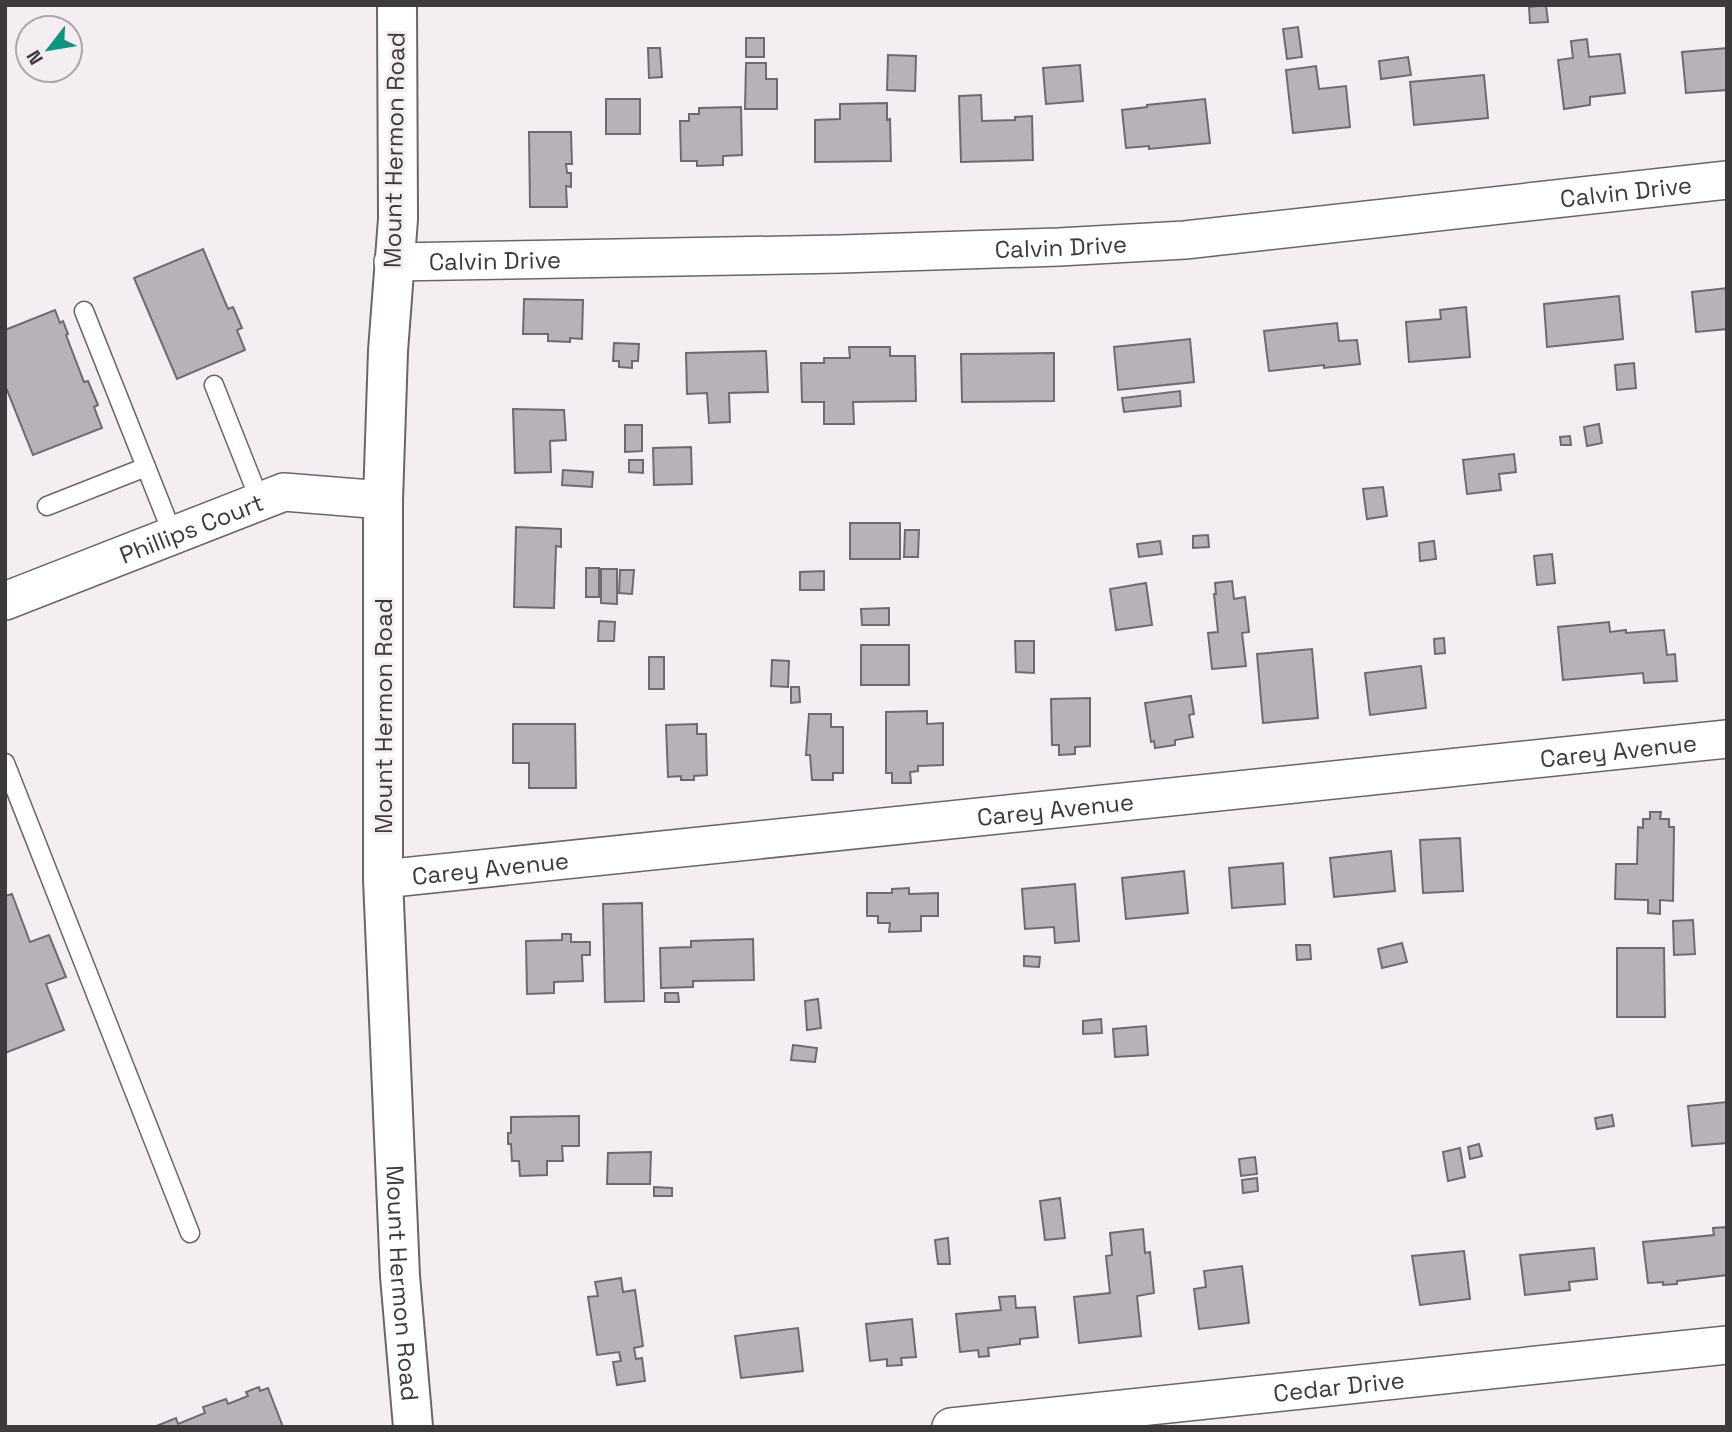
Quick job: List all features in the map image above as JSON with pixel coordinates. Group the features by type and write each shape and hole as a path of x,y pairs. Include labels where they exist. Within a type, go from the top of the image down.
{"main road":[{"name":"Mount Hermon Road","path":"397,5 398,219 393,262 383,500 383,879 400,1276 414,1427"}],"street":[{"name":"Calvin Drive","path":"393,262 786,256 1185,240 1727,180"},
{"name":"Phillips Court","path":"5,601 284,492 383,500"},
{"name":"Carey Avenue","path":"383,879 1727,739"},
{"name":"Cedar Drive","path":"951,1427 1727,1345"}],"lane":[{"path":"84,311 173,535"},
{"path":"214,385 260,501"},
{"path":"47,506 146,467"},
{"path":"5,763 190,1233"}],"building":[{"path":"1546,5 1548,22 1530,23 1529,7"},
{"path":"1298,27 1302,57 1287,59 1283,29"},
{"path":"746,38 764,38 764,57 746,57"},
{"path":"1587,39 1589,57 1620,54 1625,93 1590,97 1590,105 1564,109 1558,60 1573,58 1571,41"},
{"path":"648,48 660,48 662,77 649,78"},
{"path":"1727,48 1727,90 1686,93 1682,52"},
{"path":"888,55 916,56 915,91 887,90"},
{"path":"1408,57 1411,75 1381,79 1379,61"},
{"path":"746,63 766,63 766,79 777,79 777,109 745,109"},
{"path":"1080,65 1083,101 1046,104 1043,68"},
{"path":"1316,66 1319,89 1346,86 1350,127 1293,133 1286,70"},
{"path":"1484,75 1488,118 1414,125 1410,82"},
{"path":"981,95 982,121 1015,120 1015,117 1032,116 1033,160 961,162 959,96"},
{"path":"606,99 640,99 640,134 606,134"},
{"path":"1205,99 1210,143 1149,149 1149,146 1126,148 1122,110"},
{"path":"887,103 891,161 815,162 815,120 840,119 840,104"},
{"path":"741,107 742,155 723,156 723,165 697,166 697,161 681,161 680,121 689,121 689,114 699,114 699,108"},
{"path":"529,132 571,132 572,164 566,164 567,173 571,173 571,187 566,186 567,207 530,207"},
{"path":"203,249 228,309 233,307 242,328 237,330 245,350 177,379 134,278"},
{"path":"1727,288 1727,329 1696,332 1692,292"},
{"path":"1619,296 1623,339 1547,347 1544,304"},
{"path":"524,299 583,300 582,339 570,338 570,342 548,341 548,334 523,334"},
{"path":"1466,307 1470,357 1409,362 1406,322 1441,319 1440,310"},
{"path":"55,310 60,323 63,321 84,382 88,381 98,405 94,407 102,428 33,455 5,385 5,330"},
{"path":"1337,323 1339,341 1357,340 1360,364 1269,371 1264,331"},
{"path":"1190,339 1194,382 1118,390 1114,347"},
{"path":"614,343 639,344 638,361 632,361 632,368 619,367 619,361 613,361"},
{"path":"849,347 890,347 890,356 915,356 916,401 853,402 854,424 824,424 824,402 802,402 801,363 824,363 824,358 850,358"},
{"path":"766,351 768,392 729,393 730,422 709,423 707,393 687,394 686,353"},
{"path":"1054,353 1054,401 962,402 961,354"},
{"path":"1634,363 1636,388 1617,390 1615,365"},
{"path":"1180,391 1181,406 1124,412 1122,398"},
{"path":"513,409 564,410 566,440 550,441 551,472 515,473"},
{"path":"1599,424 1602,443 1587,446 1584,427"},
{"path":"625,425 642,425 642,451 625,452"},
{"path":"1570,436 1571,445 1561,445 1560,437"},
{"path":"691,447 692,484 654,485 653,448"},
{"path":"1514,454 1516,472 1499,474 1501,490 1467,494 1463,460"},
{"path":"629,460 643,460 643,473 629,472"},
{"path":"563,470 593,472 592,487 562,485"},
{"path":"1383,487 1387,516 1367,519 1363,489"},
{"path":"850,523 900,523 900,559 850,559"},
{"path":"516,527 561,529 561,547 556,546 554,608 514,607"},
{"path":"905,530 919,530 918,557 904,557"},
{"path":"1208,535 1209,547 1193,548 1193,536"},
{"path":"1160,541 1162,554 1139,557 1137,544"},
{"path":"1434,541 1436,559 1420,561 1419,543"},
{"path":"1552,554 1555,583 1537,585 1534,556"},
{"path":"586,568 599,568 599,597 586,597"},
{"path":"601,569 617,569 617,604 601,603"},
{"path":"620,570 634,570 632,594 619,593"},
{"path":"824,571 824,590 800,590 800,572"},
{"path":"1232,581 1234,599 1245,597 1249,632 1242,633 1246,666 1212,669 1208,633 1218,632 1215,583"},
{"path":"1146,583 1152,625 1116,630 1110,589"},
{"path":"889,608 889,625 862,625 861,609"},
{"path":"599,621 615,622 614,641 598,641"},
{"path":"1609,622 1610,632 1664,630 1667,655 1675,654 1677,681 1644,683 1643,673 1563,680 1558,627"},
{"path":"1444,638 1445,653 1435,654 1434,639"},
{"path":"1015,641 1034,641 1034,673 1016,672"},
{"path":"861,645 909,645 909,685 861,685"},
{"path":"1312,649 1318,718 1263,723 1257,654"},
{"path":"649,657 664,657 664,689 649,689"},
{"path":"772,660 789,661 788,687 771,686"},
{"path":"1421,666 1426,708 1370,715 1365,673"},
{"path":"791,687 799,687 800,702 791,703"},
{"path":"1191,696 1194,714 1189,715 1193,737 1175,740 1175,745 1155,748 1154,741 1151,742 1145,703"},
{"path":"1090,698 1090,746 1075,747 1075,754 1059,755 1059,745 1052,745 1051,699"},
{"path":"927,711 927,724 943,723 943,765 918,766 918,771 910,772 911,783 892,783 892,773 886,773 886,712"},
{"path":"809,714 831,714 831,727 843,727 843,773 833,773 833,780 812,780 810,755 806,755"},
{"path":"513,724 575,724 576,788 529,788 529,763 513,763"},
{"path":"697,724 697,734 706,734 707,775 694,776 694,780 681,780 681,776 668,777 666,725"},
{"path":"1650,812 1661,812 1660,819 1669,819 1669,827 1674,827 1673,901 1660,900 1660,914 1648,913 1648,900 1615,899 1616,864 1637,864 1638,827 1643,828 1643,819 1650,819"},
{"path":"1460,838 1463,891 1423,893 1420,840"},
{"path":"1391,851 1395,891 1334,897 1330,858"},
{"path":"1283,863 1285,904 1232,908 1229,868"},
{"path":"1184,871 1188,913 1126,919 1122,878"},
{"path":"1075,884 1079,941 1055,943 1054,927 1025,929 1022,889"},
{"path":"909,888 909,894 938,893 938,916 921,916 921,931 889,932 890,923 878,923 878,916 867,916 867,893 892,893 892,889"},
{"path":"12,894 30,942 49,935 66,977 46,984 64,1030 5,1053 5,896"},
{"path":"642,903 644,1001 605,1002 603,904"},
{"path":"1693,920 1695,954 1674,955 1673,921"},
{"path":"562,934 571,934 571,942 590,942 590,955 582,955 583,981 554,982 554,993 527,994 526,941 562,940"},
{"path":"753,939 754,980 693,981 693,987 661,988 660,948 691,947 691,941"},
{"path":"1402,943 1407,962 1382,968 1378,949"},
{"path":"1296,945 1310,945 1311,959 1297,960"},
{"path":"1617,948 1664,948 1665,1017 1617,1017"},
{"path":"1024,956 1040,957 1039,967 1024,966"},
{"path":"665,993 678,993 679,1002 665,1002"},
{"path":"818,999 821,1028 807,1030 805,1001"},
{"path":"1101,1019 1102,1033 1083,1034 1083,1021"},
{"path":"1146,1026 1148,1055 1115,1057 1113,1029"},
{"path":"793,1045 817,1048 815,1062 791,1060"},
{"path":"1727,1102 1727,1143 1692,1146 1688,1106"},
{"path":"1612,1115 1614,1126 1597,1129 1595,1118"},
{"path":"579,1116 579,1146 562,1146 563,1161 547,1161 547,1175 520,1176 519,1161 512,1161 511,1144 508,1144 511,1117"},
{"path":"1479,1144 1482,1156 1470,1159 1468,1147"},
{"path":"1460,1148 1465,1177 1448,1181 1443,1152"},
{"path":"651,1152 650,1184 607,1184 608,1153"},
{"path":"1255,1157 1257,1174 1241,1176 1239,1159"},
{"path":"1257,1178 1258,1191 1243,1193 1242,1180"},
{"path":"654,1187 672,1188 672,1196 654,1196"},
{"path":"1060,1198 1065,1238 1045,1240 1040,1201"},
{"path":"1727,1227 1727,1275 1677,1281 1677,1284 1648,1283 1643,1242 1714,1235 1713,1228"},
{"path":"1143,1229 1145,1253 1150,1252 1154,1293 1137,1296 1141,1336 1079,1343 1074,1297 1110,1293 1106,1256 1112,1255 1110,1233"},
{"path":"948,1238 950,1264 938,1264 935,1240"},
{"path":"1594,1248 1597,1279 1569,1282 1570,1290 1525,1295 1520,1255"},
{"path":"1464,1251 1470,1299 1420,1305 1412,1256"},
{"path":"1242,1266 1249,1323 1199,1329 1194,1289 1206,1287 1204,1271"},
{"path":"621,1278 623,1292 635,1290 643,1346 634,1348 636,1359 642,1358 645,1381 617,1385 613,1362 621,1361 619,1352 597,1355 588,1297 598,1296 595,1282"},
{"path":"1015,1296 1016,1308 1035,1307 1038,1337 1020,1339 1020,1344 988,1348 989,1356 979,1357 978,1350 960,1352 956,1314 1001,1310 999,1297"},
{"path":"912,1319 916,1357 901,1358 902,1365 887,1366 887,1359 870,1361 866,1324"},
{"path":"798,1328 803,1371 741,1378 735,1336"},
{"path":"259,1387 260,1391 268,1388 283,1427 154,1427 176,1418 178,1424 205,1413 203,1407 226,1399 228,1404 248,1396 246,1392"}]}
